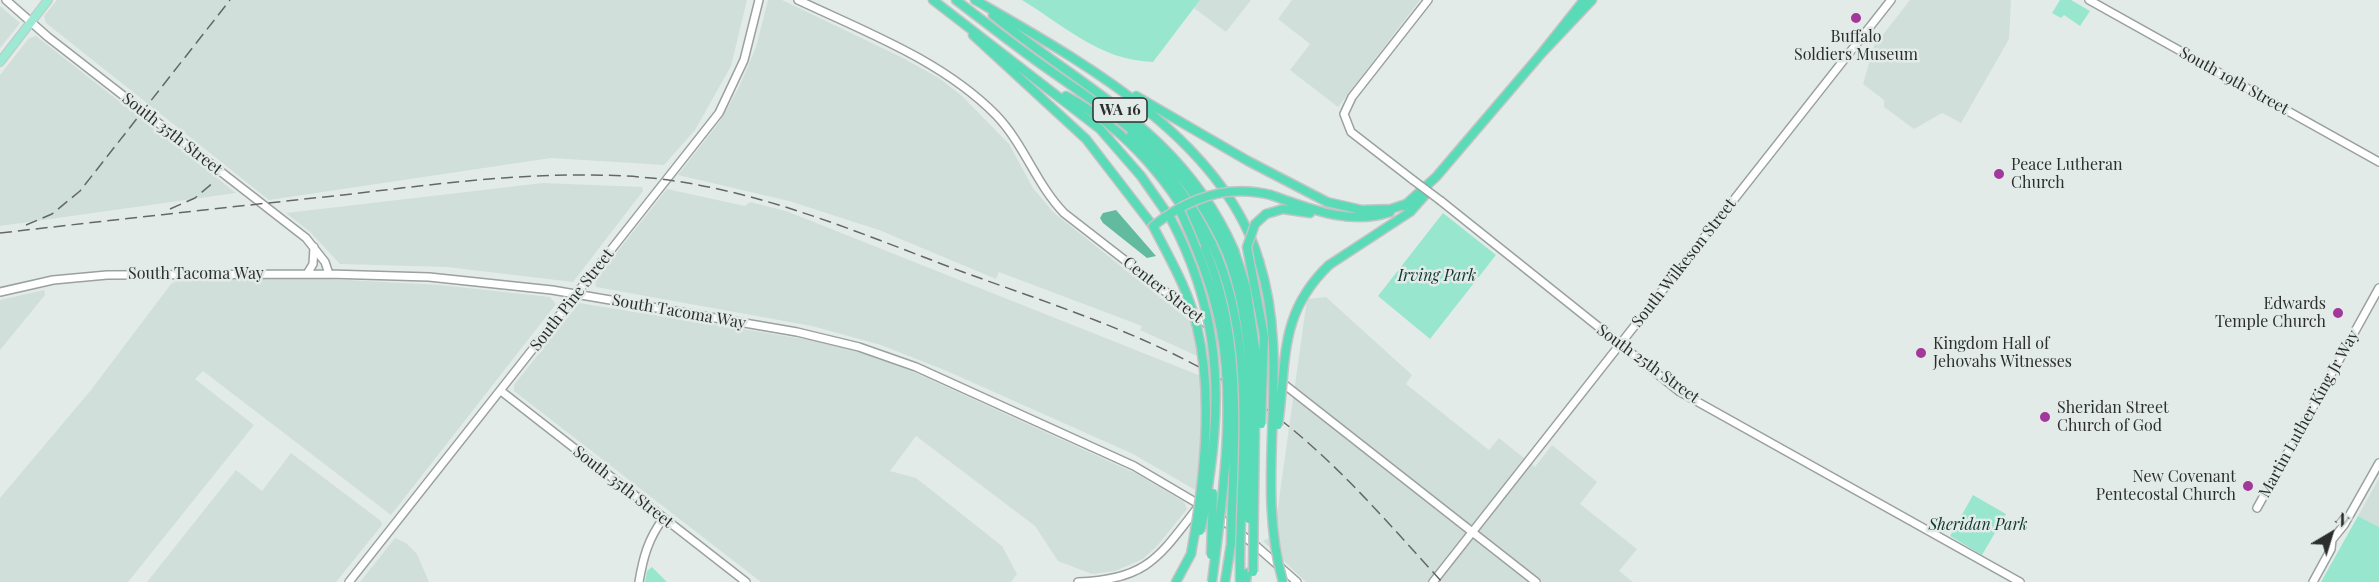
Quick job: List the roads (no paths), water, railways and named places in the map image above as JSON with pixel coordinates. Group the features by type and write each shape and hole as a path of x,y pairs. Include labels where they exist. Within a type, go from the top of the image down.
{"highway":[{"name":"WA 16","path":"933,0 1044,84 1114,144 1141,176 1171,219 1193,266 1210,321 1216,385 1214,443 1205,512 1191,554 1176,582"},
{"path":"956,0 1121,126 1160,164 1184,194 1231,297 1240,344 1242,382 1240,582"},
{"name":"WA 16","path":"974,0 1143,127 1171,152 1215,211 1246,287 1254,334 1256,463 1253,582"},
{"path":"974,0 1248,161 1327,202 1362,210 1391,209 1409,203"},
{"path":"1153,226 1179,208 1212,193 1227,190 1271,195 1343,217 1387,214 1409,203 1436,177 1584,0"},
{"path":"1541,54 1592,0"},
{"path":"964,24 981,45 1055,108 1099,154 1153,226 1188,296 1197,326 1204,371 1202,482 1191,554"},
{"path":"1057,50 1148,110 1189,147 1211,173 1239,214 1259,261 1275,340 1273,527 1283,582"},
{"path":"1056,75 1131,128 1167,159 1200,201 1231,252 1242,297 1250,355 1249,555 1246,582"},
{"path":"1044,84 1079,103 1142,155 1175,196 1208,246 1226,309 1234,366 1231,582"},
{"path":"1273,461 1287,332 1301,298 1329,265 1410,212 1424,197 1436,177"},
{"path":"1179,208 1201,258 1215,300 1225,361 1225,452 1211,582"},
{"path":"1256,463 1259,450 1265,352 1260,311 1247,247 1255,224 1266,214 1288,209 1342,221 1357,222 1368,217"},
{"path":"1211,582 1214,443"},
{"path":"1225,582 1230,544"}],"main road":[{"name":"South 35th Street","path":"6,0 306,237 325,262 329,274"},
{"path":"0,62 48,0"},
{"name":"South Pine Street","path":"349,582 719,113 744,60 759,0"},
{"name":"Center Street","path":"798,0 911,54 974,96 1010,132 1044,188 1065,213 1536,582"},
{"name":"South 25th Street","path":"1428,0 1352,97 1344,114 1351,132 1680,392 2020,582"},
{"name":"South Wilkeson Street","path":"1433,582 1891,0"},
{"name":"South 19th Street","path":"2089,0 2379,162"},
{"path":"307,274 313,264 314,247"},
{"name":"South Tacoma Way","path":"0,292 53,280 107,275 329,274 462,279 576,294 797,332 887,356 1134,466 1200,505 1238,531 1297,582"},
{"name":"Martin Luther King Jr Way","path":"2257,508 2379,288"},
{"name":"South 35th Street","path":"501,391 746,582"},
{"path":"2313,582 2331,549 2332,540 2344,525 2379,463"},
{"path":"1078,582 1116,579 1144,567 1162,553 1200,505"},
{"path":"639,582 642,559 650,538 663,519"}],"railway":[{"path":"26,225 52,214 80,191 230,0"},
{"path":"0,233 448,183 554,175 625,176 669,180 755,198 839,225 1082,315 1198,366 1269,411 1316,450 1360,492 1442,582"},
{"path":"170,209 195,198 215,181"}],"place":[{"name":"Buffalo Soldiers Museum","path":"1856,18"},
{"name":"Peace Lutheran Church","path":"1999,174"},
{"name":"Edwards Temple Church","path":"2338,313"},
{"name":"Kingdom Hall of Jehovahs Witnesses","path":"1921,353"},
{"name":"Sheridan Street Church of God","path":"2045,417"},
{"name":"New Covenant Pentecostal Church","path":"2248,486"}],"park label":[{"name":"Irving Park","path":"1437,276"},
{"name":"Sheridan Park","path":"1978,525"}]}
